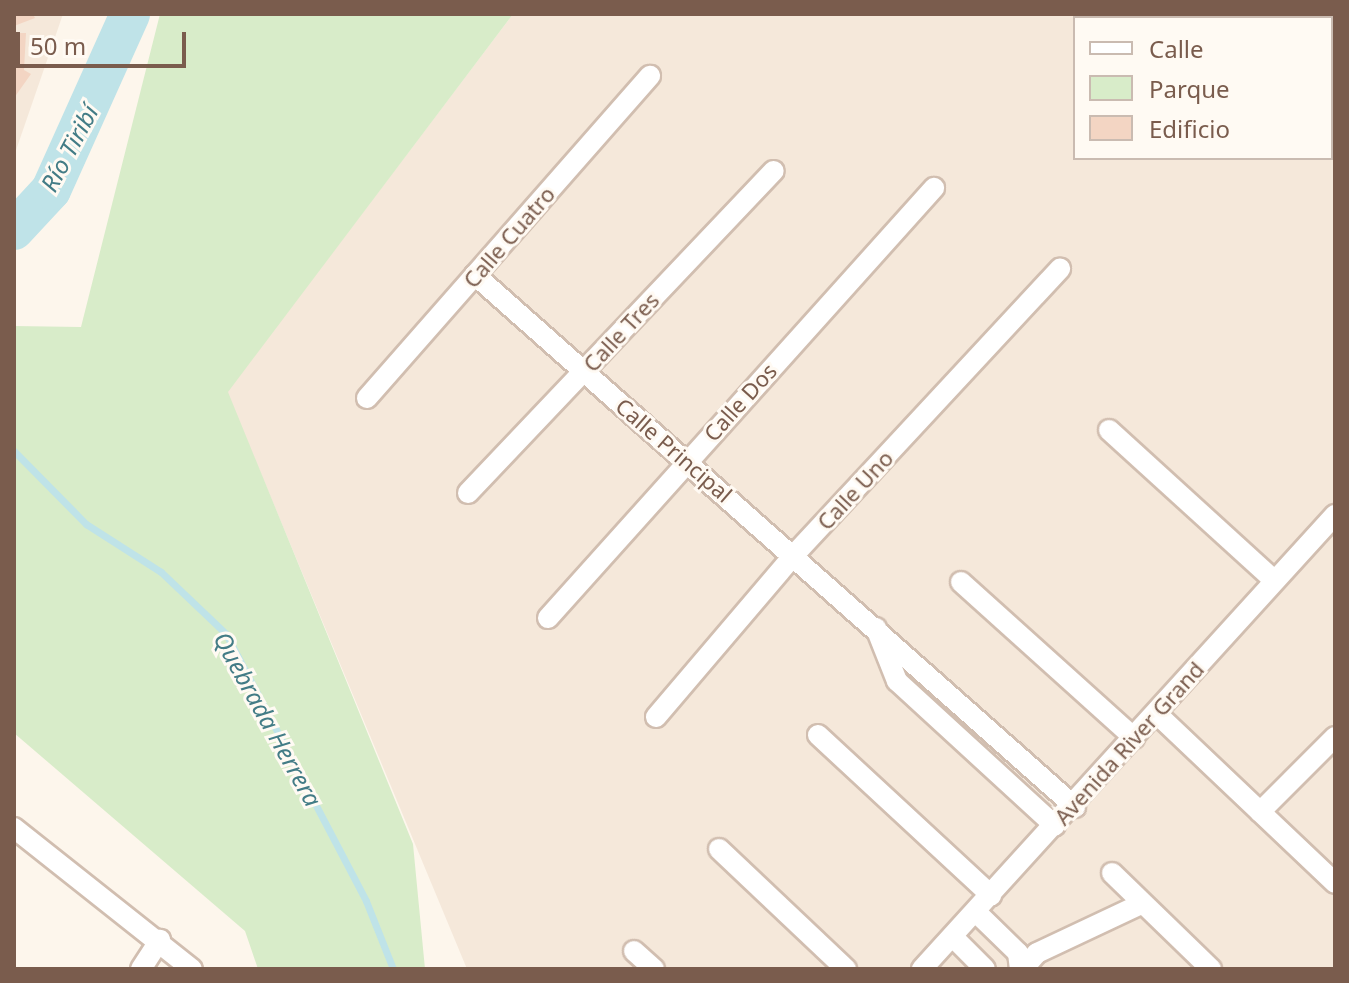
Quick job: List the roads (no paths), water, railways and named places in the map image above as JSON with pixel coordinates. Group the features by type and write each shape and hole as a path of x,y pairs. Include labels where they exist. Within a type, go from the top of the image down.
{"street":[{"name":"Calle Cuatro","path":"367,398 650,76"},
{"name":"Calle Tres","path":"468,493 774,171"},
{"name":"Calle Dos","path":"548,618 934,188"},
{"name":"Calle Uno","path":"656,717 794,555 1060,269"},
{"name":"Calle Principal","path":"475,275 874,624 1075,807"},
{"path":"1109,430 1274,580"},
{"name":"Avenida River Grand","path":"922,969 1075,807 1335,515"},
{"path":"961,582 1134,738"},
{"name":"Calle Principal","path":"874,624 897,681 1055,826"},
{"path":"1156,713 1335,883"},
{"path":"818,735 991,895"},
{"path":"1260,812 1335,737"},
{"path":"14,828 160,940 192,969"},
{"path":"719,849 846,969"},
{"path":"1112,873 1211,969"},
{"path":"1022,969 1037,953 1141,904"},
{"path":"976,912 1018,953 1022,969"},
{"path":"953,937 985,969"},
{"path":"141,969 160,940"},
{"path":"634,951 654,969"}],"waterway":[{"name":"Río Tiribí","path":"14,230 51,190 130,14"},
{"name":"Quebrada Herrera","path":"14,451 86,524 161,572 226,634 366,901 393,969"}]}
